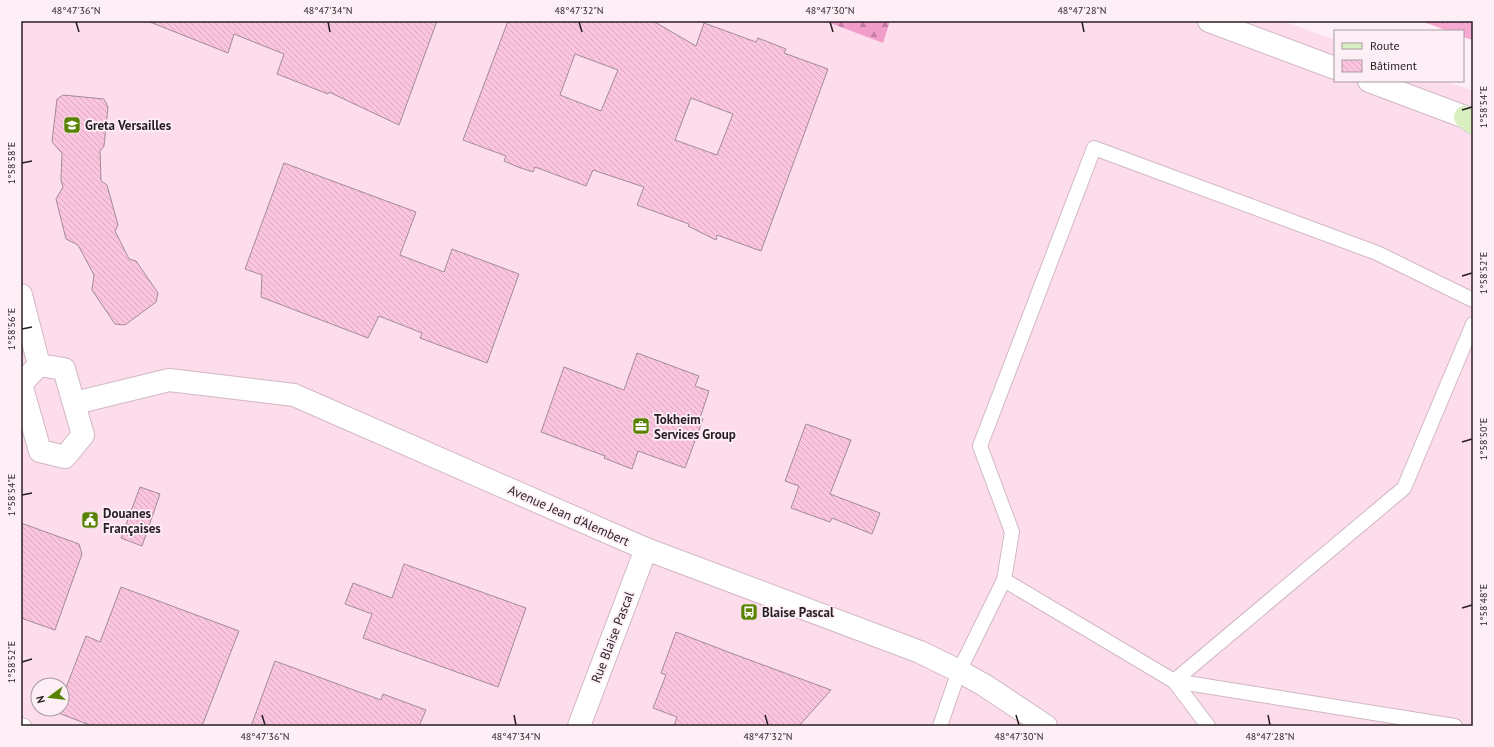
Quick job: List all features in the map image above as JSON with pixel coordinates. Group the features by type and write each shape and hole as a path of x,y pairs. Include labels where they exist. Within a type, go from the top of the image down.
{"street":[{"path":"1209,21 1334,68"},
{"path":"1372,82 1470,120"},
{"path":"21,295 39,365"},
{"path":"39,365 64,369 75,403 83,435 65,457 40,451 26,418 21,384 39,365"},
{"name":"Avenue Jean d'Alembert","path":"75,403 169,380 294,395 646,549 920,652 984,685 1046,726"},
{"name":"Rue Blaise Pascal","path":"579,726 646,549"}],"lane":[{"path":"940,726 959,671 1004,580 1012,532 980,446 1094,148 1377,253 1473,300"},
{"path":"1174,681 1404,488 1473,324"},
{"path":"1004,580 1174,681 1455,726"},
{"path":"1174,681 1208,726"}],"shaded area":[{"path":"21,21 1283,21 1334,40 1334,82 1448,82 1473,91 1473,726 21,726"}],"green space":[{"path":"825,21 890,21 883,43"},
{"path":"1421,21 1473,21 1473,40 1464,37 1464,30 1445,30"}],"building":[{"path":"150,21 437,21 399,125 329,92 328,94 277,74 284,54 234,34 228,53"},
{"path":"508,21 653,21 696,46 704,23 756,42 758,38 786,49 784,53 828,69 761,251 717,235 716,240 688,226 689,224 637,205 644,187 593,170 586,186 535,167 533,172 518,167 504,161 506,156 463,140","holes":["575,54 618,70 601,111 560,95","691,98 733,114 717,155 675,140"]},
{"name":"Greta Versailles","path":"63,95 104,99 108,107 104,146 100,151 101,181 107,185 118,225 115,231 129,259 136,261 158,293 156,302 125,325 115,324 92,290 94,275 78,245 66,239 56,199 63,187 61,180 62,153 52,142 57,99"},
{"path":"284,163 416,212 400,255 444,272 452,249 519,274 487,363 420,338 422,333 379,316 368,338 261,297 262,275 245,269"},
{"path":"637,353 699,376 695,386 709,391 700,418 703,419 685,468 638,451 632,469 604,458 605,456 541,432 564,367 624,390"},
{"path":"806,424 851,440 830,494 880,513 872,534 832,518 830,522 791,508 799,486 785,481"},
{"path":"140,487 160,494 142,546 121,538"},
{"path":"21,523 79,544 82,554 55,630 21,618"},
{"path":"404,564 526,608 498,687 363,638 372,614 345,604 353,583 392,598"},
{"path":"121,587 239,631 202,726 92,726 69,717 70,677 86,636 100,642"},
{"path":"676,632 831,690 799,726 674,726 677,717 653,708 666,675 661,673"},
{"path":"275,661 381,700 383,694 426,710 419,726 251,726"}],"place":[{"name":"Greta Versailles","path":"72,125"},
{"name":"Tokheim Services Group","path":"641,426"},
{"name":"Douanes Françaises","path":"90,520"},
{"name":"Blaise Pascal","path":"749,612"}]}
